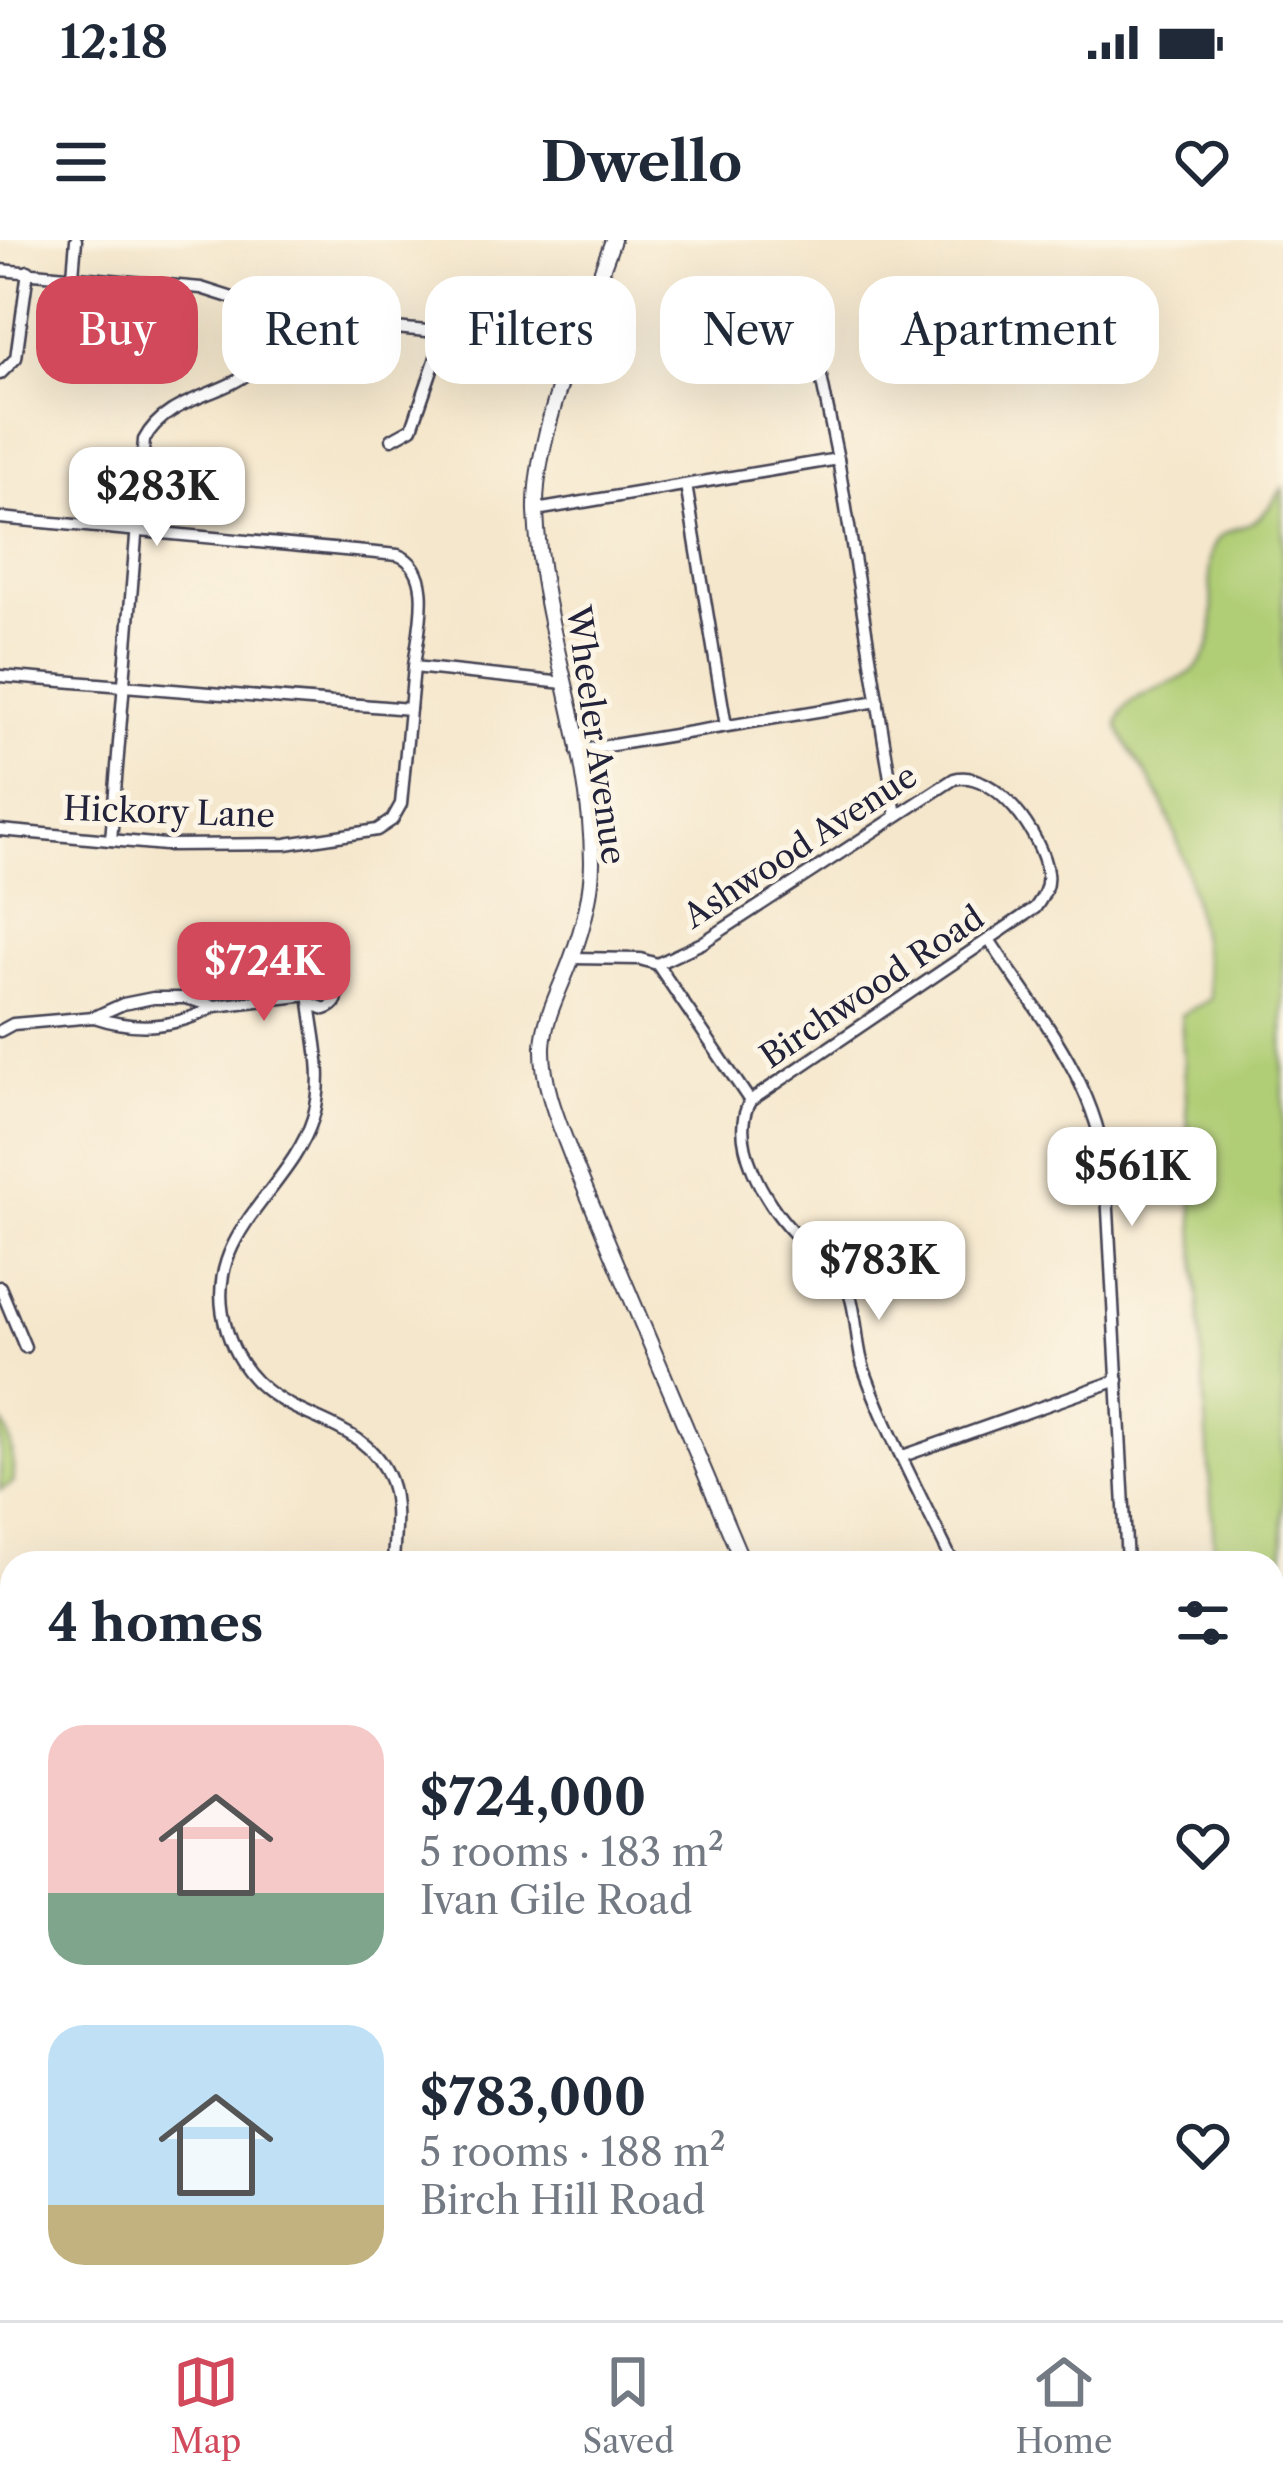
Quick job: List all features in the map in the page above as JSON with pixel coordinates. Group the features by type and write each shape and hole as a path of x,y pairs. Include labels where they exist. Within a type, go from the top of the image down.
{"street":[{"path":"73,275 76,240"},
{"name":"Wheeler Avenue","path":"600,276 613,240"},
{"path":"0,270 201,288 222,295"},
{"path":"0,374 16,358 28,271"},
{"path":"111,840 142,452 149,430 176,409 226,384"},
{"path":"392,439 406,434 415,422 428,384"},
{"name":"Wheeler Avenue","path":"564,384 542,452 536,510 592,867 586,912 545,1028 543,1062 549,1096 738,1551"},
{"path":"823,384 896,815"},
{"path":"536,510 838,459"},
{"path":"686,484 726,726"},
{"path":"0,518 136,530"},
{"name":"Hickory Lane","path":"0,830 240,846 334,839 377,830 392,820 401,805 421,583 415,565 405,557 136,530"},
{"path":"414,667 564,683"},
{"path":"0,676 410,710"},
{"path":"577,751 878,701"},
{"name":"Ashwood Avenue","path":"657,964 715,935 954,779 976,778 995,789 1028,829 1046,868 1046,891"},
{"name":"Birchwood Road","path":"657,964 750,1100 1027,916 1046,891"},
{"path":"990,941 1073,1068 1099,1124 1125,1551"},
{"path":"572,958 640,958 657,964"},
{"path":"0,1031 13,1024 94,1017 153,998 184,998 215,1006 310,1000 320,1078 316,1107 299,1146 233,1242 222,1286 224,1320 240,1362 261,1387 289,1408 353,1434 378,1459 390,1479 394,1502 394,1551"},
{"path":"94,1017 156,1026 215,1006"},
{"path":"0,1018 13,1024"},
{"path":"750,1100 741,1125 744,1143 766,1194 790,1229 847,1286 861,1362 947,1551"},
{"path":"0,1287 25,1347"},
{"path":"0,1329 15,1323"},
{"path":"903,1456 1118,1380"}],"green space":[{"path":"1283,488 1283,1551 1214,1551 1181,1015 1210,995 1177,841 1157,792 1118,726 1129,704 1180,679 1201,662 1212,632 1209,571 1214,545 1269,507"},
{"path":"0,1418 10,1441 13,1483 0,1490"}]}
